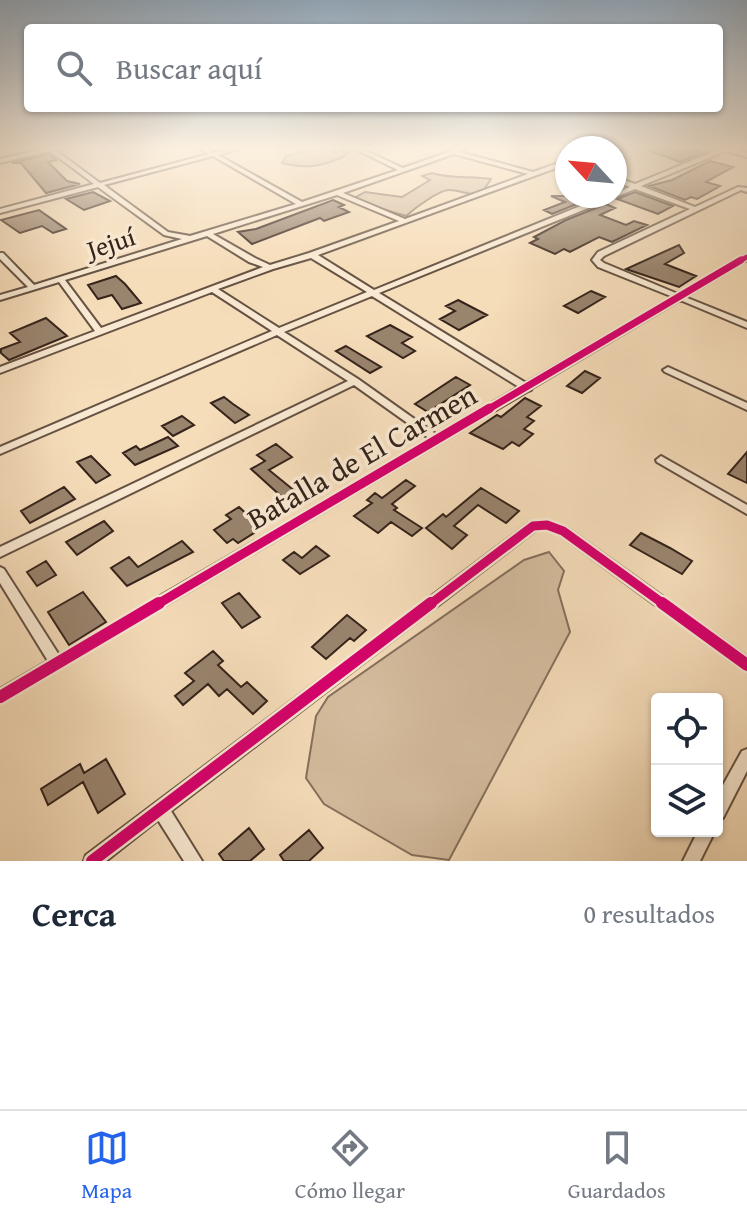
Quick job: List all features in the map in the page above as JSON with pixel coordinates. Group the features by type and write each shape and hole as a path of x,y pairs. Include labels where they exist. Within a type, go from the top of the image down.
{"street":[{"path":"0,211 81,189"},
{"path":"103,189 166,234 191,239"},
{"path":"275,189 299,203"},
{"name":"Jejuí","path":"0,298 348,189"},
{"path":"0,370 270,267 312,255 489,189"},
{"path":"643,189 695,209"},
{"path":"740,189 601,254 596,260 601,265 747,325"},
{"path":"337,193 405,221"},
{"path":"0,451 276,332 581,208"},
{"path":"166,234 171,244"},
{"path":"209,234 252,260 270,267"},
{"path":"0,255 33,288"},
{"path":"312,255 528,388"},
{"name":"Batalla de El Carmen","path":"0,697 747,257"},
{"path":"61,280 99,331"},
{"path":"214,290 355,381 438,440"},
{"path":"668,370 747,407"},
{"path":"0,552 355,381"},
{"path":"661,460 747,510"},
{"path":"92,861 533,526 547,525 563,531 747,665"},
{"path":"0,572 57,664"},
{"path":"723,801 747,756"},
{"path":"161,810 194,861"},
{"path":"691,861 704,837"}],"shaded area":[{"path":"415,189 484,189 481,194 445,191 406,216 362,203 356,197 365,192 402,197"},
{"path":"549,552 564,571 558,590 570,632 449,860 412,855 324,804 306,778 316,716 328,697 524,560"}],"building":[{"path":"657,189 714,189 697,199 691,197 685,200"},
{"path":"93,192 110,201 84,210 66,199"},
{"path":"635,192 673,206 658,214 627,203 627,195"},
{"path":"333,200 344,205 339,207 349,212 324,221 320,218 252,244 238,232 256,229"},
{"path":"555,206 567,208 552,214 544,210"},
{"path":"596,208 615,208 600,215 626,225 634,221 647,225 612,242 599,237 570,252 564,249 555,254 530,243 538,239 534,237"},
{"path":"39,210 66,229 53,233 42,226 20,233 1,220"},
{"path":"679,245 684,253 665,264 696,276 679,287 626,269"},
{"path":"116,276 141,303 122,309 112,295 98,299 88,285"},
{"path":"591,291 605,297 578,313 564,306"},
{"path":"458,300 487,315 459,330 440,319 455,311 446,306"},
{"path":"46,318 67,336 9,360 1,353 1,349 20,342 10,333"},
{"path":"390,325 412,337 402,343 415,351 403,358 367,336"},
{"path":"346,346 381,367 370,373 336,351"},
{"path":"585,371 600,378 582,393 567,386"},
{"path":"456,377 470,385 428,412 415,404"},
{"path":"224,397 249,415 235,423 211,403"},
{"path":"525,398 541,406 527,417 534,421 524,429 533,434 519,446 512,442 503,449 470,433 497,415 501,417"},
{"path":"182,416 194,425 173,436 162,426"},
{"path":"168,437 178,446 135,465 123,453 136,446 140,450"},
{"path":"276,444 292,457 269,470 307,501 294,508 251,469 265,461 257,455"},
{"path":"747,452 747,483 728,474"},
{"path":"91,456 110,475 96,483 77,462"},
{"path":"406,480 415,486 392,504 397,508 394,510 422,528 412,536 391,522 378,533 354,516 372,503 367,500 375,493 382,498"},
{"path":"64,487 75,499 30,523 21,511"},
{"path":"481,488 519,511 506,523 478,505 454,526 467,535 452,549 426,528 443,514 446,517"},
{"path":"239,507 262,528 238,543 233,539 227,543 214,530 231,519 226,515"},
{"path":"104,521 113,531 77,555 66,542"},
{"path":"641,533 692,561 682,574 630,545"},
{"path":"182,541 193,552 127,586 111,568 129,557 138,567"},
{"path":"316,546 329,556 300,574 283,560 294,552 302,558"},
{"path":"46,561 56,575 37,586 27,572"},
{"path":"83,592 106,622 69,645 48,612"},
{"path":"239,593 260,617 242,628 222,603"},
{"path":"347,615 366,630 354,641 350,638 326,659 312,647"},
{"path":"213,651 223,661 218,665 241,687 247,682 267,701 253,714 227,689 219,696 208,684 183,705 175,696 194,681 185,673"},
{"path":"106,759 125,794 98,813 83,782 48,805 41,789 80,764 84,773"},
{"path":"249,828 264,849 250,861 224,861 219,854"},
{"path":"309,830 323,848 309,861 284,861 280,855"}],"cycle path":[{"path":"0,697 747,257"},
{"path":"92,861 533,526 547,525 563,531 747,665"}]}
